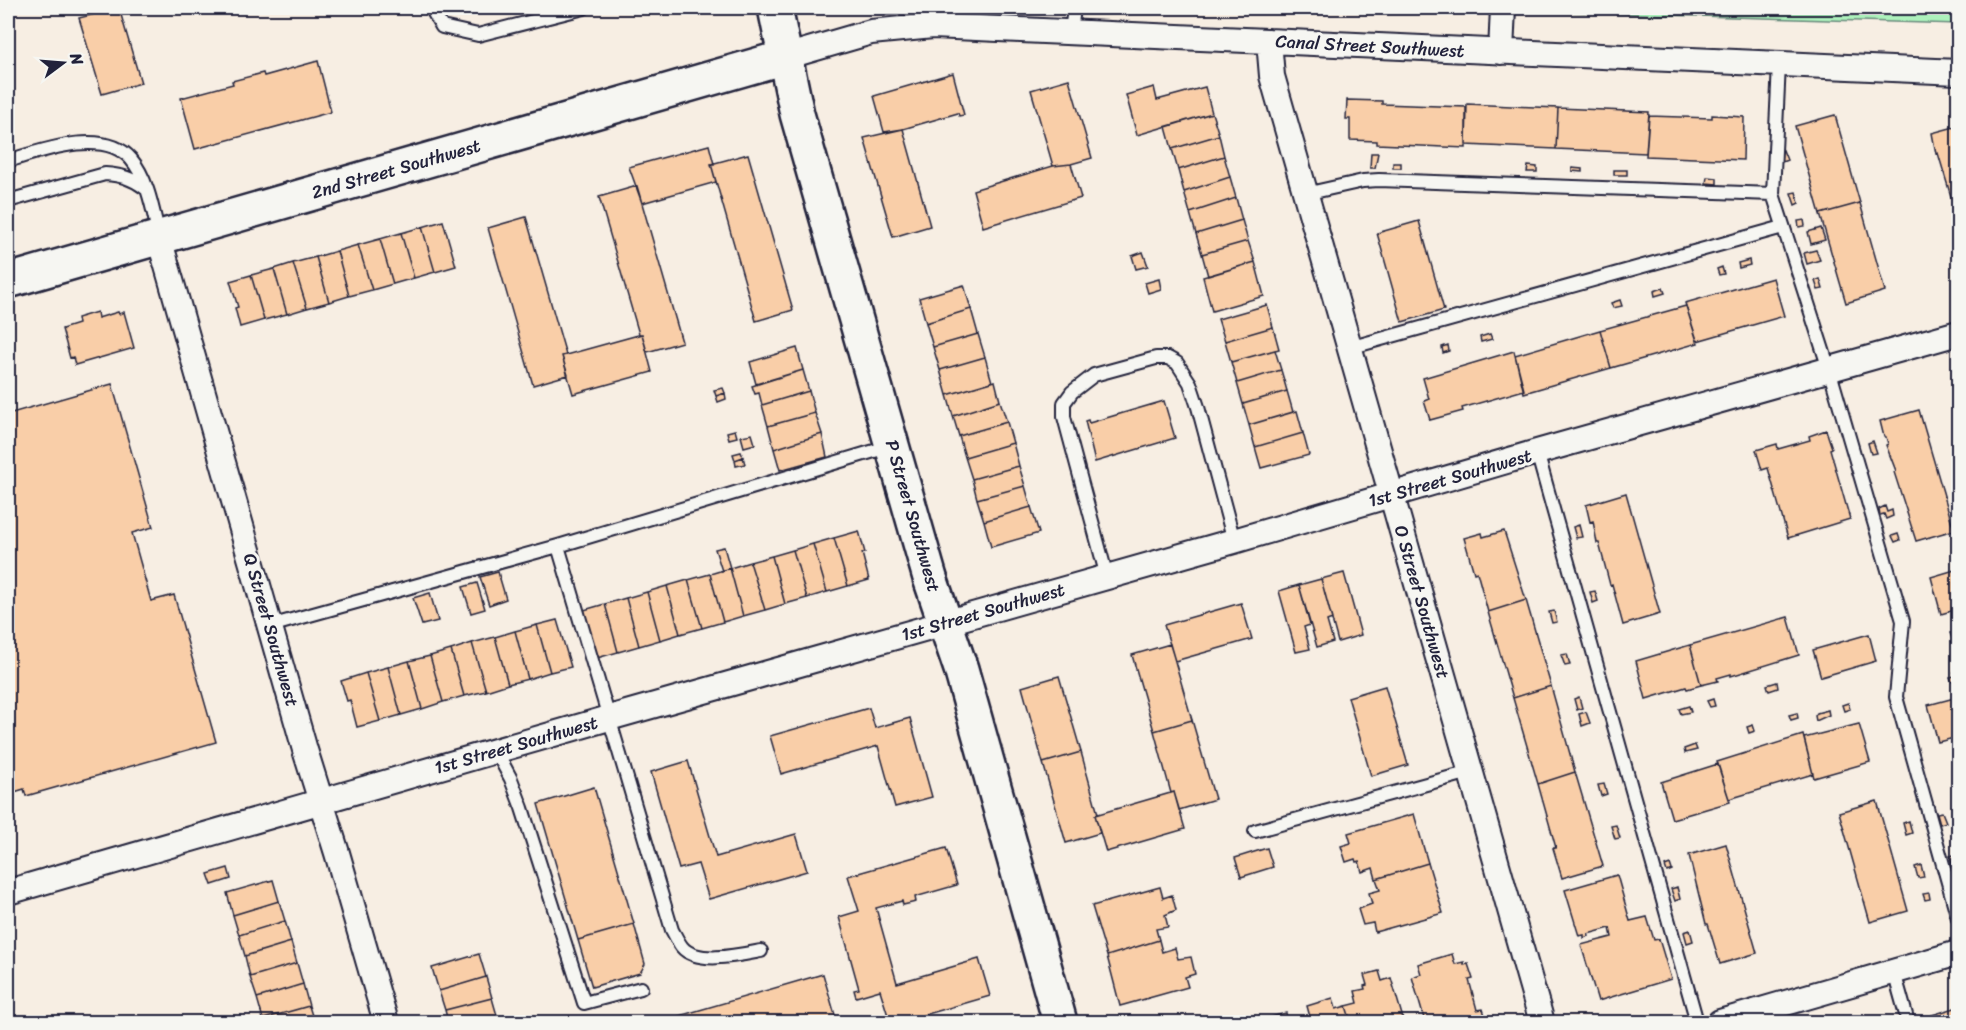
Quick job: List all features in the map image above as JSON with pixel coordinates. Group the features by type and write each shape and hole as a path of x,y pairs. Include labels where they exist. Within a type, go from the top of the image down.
{"street":[{"name":"P Street Southwest","path":"775,8 797,114 930,578 961,669 1060,1023"},
{"path":"1501,52 1503,8"},
{"name":"Canal Street Southwest","path":"784,57 871,32 933,26 1959,72"},
{"name":"O Street Southwest","path":"1269,41 1272,76 1542,1023"},
{"name":"2nd Street Southwest","path":"8,281 784,57"},
{"name":"Q Street Southwest","path":"159,238 386,1023"},
{"name":"1st Street Southwest","path":"8,892 1537,452 1959,333"},
{"path":"1727,1022 1959,953"}],"lane":[{"path":"431,8 442,27 478,35 584,8"},
{"path":"1071,32 1074,8"},
{"path":"1779,64 1773,194 1829,369 1903,621 1896,697 1959,918"},
{"path":"8,161 73,144 95,143 124,152 131,159 146,189 159,238"},
{"path":"8,201 105,174 132,179 146,189"},
{"path":"1305,194 1363,181 1379,180 1773,194"},
{"path":"1349,348 1783,227"},
{"path":"1107,577 1064,417 1064,403 1068,397 1094,375 1156,358 1168,358 1177,363 1184,372 1198,407 1234,541"},
{"path":"270,626 558,546 892,446"},
{"path":"1537,452 1698,1023"},
{"path":"558,546 672,930 683,948 700,957 734,956 761,951"},
{"path":"496,751 511,779 522,808 584,1003 641,988"},
{"path":"1255,831 1470,772"},
{"path":"1894,972 1908,1023"}],"green space":[{"path":"1572,8 1958,8 1958,24 1571,12"}],"building":[{"path":"119,8 141,83 102,94 79,18"},
{"path":"318,61 331,112 195,149 181,98 233,84 232,81 263,73 264,76"},
{"path":"953,73 964,115 959,116 958,113 903,129 884,132 874,96"},
{"path":"1069,79 1092,158 1053,166 1031,90"},
{"path":"1154,87 1157,100 1205,87 1212,113 1137,135 1126,95"},
{"path":"1347,100 1382,101 1382,104 1466,107 1466,148 1377,144 1377,141 1350,140 1350,119 1346,119"},
{"path":"1467,104 1558,108 1556,149 1466,145"},
{"path":"1558,108 1649,112 1646,153 1556,149"},
{"path":"1212,113 1219,135 1172,149 1166,127"},
{"path":"1712,115 1744,117 1743,160 1646,156 1649,116 1712,118"},
{"path":"1835,115 1860,203 1820,214 1795,126"},
{"path":"1958,126 1958,209 1955,210 1938,153 1936,154 1932,133"},
{"path":"903,129 930,226 893,237 864,138"},
{"path":"1219,135 1224,156 1178,170 1172,149"},
{"path":"709,145 716,182 642,203 629,167"},
{"path":"1783,150 1787,160 1782,162 1778,152"},
{"path":"1371,153 1378,153 1375,168 1370,168"},
{"path":"748,154 793,310 756,321 711,164"},
{"path":"1224,156 1230,177 1184,192 1178,170"},
{"path":"1393,163 1401,163 1401,168 1393,168"},
{"path":"1071,164 1081,198 983,227 973,190 1053,166"},
{"path":"1528,166 1537,167 1537,172 1527,172"},
{"path":"1572,168 1582,169 1582,172 1572,171"},
{"path":"1614,170 1627,170 1627,175 1614,175"},
{"path":"1230,177 1236,198 1190,213 1184,192"},
{"path":"1707,177 1717,178 1717,184 1706,183"},
{"path":"637,186 682,342 647,352 642,334 639,334 599,197"},
{"path":"1796,192 1799,203 1795,205 1791,193"},
{"path":"1236,198 1242,220 1196,234 1190,213"},
{"path":"1860,203 1885,291 1846,303 1820,214"},
{"path":"526,217 566,355 562,356 568,375 533,385 488,228"},
{"path":"1242,220 1248,241 1202,254 1196,234"},
{"path":"1804,220 1805,226 1799,227 1798,221"},
{"path":"443,221 456,266 435,272 422,227"},
{"path":"1419,221 1444,310 1402,322 1377,233"},
{"path":"422,227 435,272 414,278 401,233"},
{"path":"1821,228 1825,240 1811,244 1808,232"},
{"path":"401,233 414,278 393,284 380,239"},
{"path":"380,239 393,284 372,290 358,245"},
{"path":"1248,241 1255,262 1208,276 1202,254"},
{"path":"358,245 372,290 349,296 337,251"},
{"path":"1816,250 1820,260 1807,264 1804,253"},
{"path":"337,251 349,296 329,302 316,257"},
{"path":"1143,252 1148,266 1136,269 1132,256"},
{"path":"316,257 329,302 307,308 293,263"},
{"path":"1749,260 1750,265 1739,268 1738,263"},
{"path":"1255,262 1264,296 1212,311 1203,277"},
{"path":"293,263 307,308 287,314 274,269"},
{"path":"1722,267 1724,274 1719,275 1717,269"},
{"path":"274,269 287,314 264,320 251,275"},
{"path":"251,275 264,320 240,327 235,308 238,307 230,281"},
{"path":"1773,278 1784,316 1697,341 1685,303"},
{"path":"1159,279 1161,289 1148,293 1145,283"},
{"path":"1820,279 1823,289 1818,290 1815,281"},
{"path":"964,285 971,309 926,323 919,298"},
{"path":"1663,288 1665,293 1655,296 1654,291"},
{"path":"1620,300 1622,306 1613,308 1611,303"},
{"path":"1267,305 1273,327 1225,341 1218,319"},
{"path":"1686,306 1698,343 1611,368 1600,330"},
{"path":"971,309 978,334 933,347 926,323"},
{"path":"97,312 98,318 124,312 134,348 75,365 73,357 70,358 62,329 78,324 77,318"},
{"path":"1273,327 1279,349 1231,362 1225,341"},
{"path":"1600,330 1611,368 1524,393 1515,355"},
{"path":"642,334 652,372 573,394 562,356"},
{"path":"978,334 985,357 940,370 933,347"},
{"path":"1490,334 1492,339 1481,342 1480,337"},
{"path":"1448,345 1449,351 1443,353 1442,347"},
{"path":"797,348 803,370 756,384 750,362"},
{"path":"1275,350 1281,370 1237,383 1231,362"},
{"path":"1514,351 1524,390 1430,420 1424,401 1429,399 1423,378"},
{"path":"985,357 992,382 947,395 940,370"},
{"path":"803,370 809,391 762,405 759,393 755,394 752,386"},
{"path":"1281,370 1287,391 1243,404 1237,383"},
{"path":"995,381 1000,401 953,416 947,395"},
{"path":"112,384 153,527 132,533 151,601 174,595 216,742 26,796 24,789 8,794 8,414"},
{"path":"723,388 725,393 716,396 714,390"},
{"path":"809,391 815,413 768,426 762,405"},
{"path":"1287,391 1293,412 1249,425 1243,404"},
{"path":"725,393 726,399 718,402 716,396"},
{"path":"1000,401 1007,422 959,436 953,416"},
{"path":"1164,401 1175,438 1095,462 1085,421 1088,420 1089,423"},
{"path":"1919,410 1954,530 1916,541 1880,421"},
{"path":"1297,411 1303,433 1255,447 1249,425"},
{"path":"815,413 822,434 774,449 768,426"},
{"path":"1007,422 1013,443 965,457 959,436"},
{"path":"735,430 737,437 729,439 727,432"},
{"path":"1826,430 1850,519 1788,538 1768,468 1762,470 1756,450 1777,444 1778,449 1810,440 1809,436"},
{"path":"1303,433 1309,455 1261,468 1255,447"},
{"path":"752,434 755,444 744,447 741,436"},
{"path":"822,434 827,457 780,470 774,449"},
{"path":"1873,441 1877,453 1871,454 1868,443"},
{"path":"1013,443 1019,466 972,479 965,457"},
{"path":"741,452 743,457 735,460 733,454"},
{"path":"743,457 745,464 736,466 735,460"},
{"path":"1019,466 1025,486 977,499 972,479"},
{"path":"1025,486 1031,507 984,521 977,499"},
{"path":"1626,493 1660,614 1623,625 1599,543 1597,543 1593,521 1590,522 1586,505"},
{"path":"1885,506 1887,512 1892,510 1893,516 1886,519 1884,514 1880,515 1879,509"},
{"path":"1031,507 1039,533 991,547 984,521"},
{"path":"1579,525 1582,537 1576,538 1573,527"},
{"path":"859,531 869,580 848,586 834,538"},
{"path":"1504,531 1526,600 1488,612 1477,572 1474,573 1464,538 1482,533 1483,537"},
{"path":"1898,534 1900,540 1895,542 1892,536"},
{"path":"834,538 848,586 827,592 813,544"},
{"path":"813,544 827,592 807,598 793,550"},
{"path":"724,547 730,568 722,571 715,549"},
{"path":"793,550 807,598 785,604 772,556"},
{"path":"772,556 785,604 765,610 750,562"},
{"path":"750,562 765,610 743,616 730,568"},
{"path":"730,568 743,616 723,622 710,574"},
{"path":"1958,569 1958,609 1941,614 1931,577"},
{"path":"498,572 506,599 489,605 480,577"},
{"path":"1344,573 1361,635 1338,642 1321,579"},
{"path":"710,574 723,622 702,628 688,580"},
{"path":"1321,579 1332,619 1327,621 1333,642 1317,647 1299,585"},
{"path":"688,580 702,628 680,634 667,586"},
{"path":"477,583 485,609 471,613 463,587"},
{"path":"1299,585 1310,625 1304,627 1310,649 1296,652 1279,591"},
{"path":"667,586 680,634 660,640 647,592"},
{"path":"1595,591 1598,601 1593,603 1590,592"},
{"path":"647,592 660,640 639,646 626,598"},
{"path":"430,593 438,621 422,625 413,598"},
{"path":"626,598 639,646 618,652 605,604"},
{"path":"1526,600 1551,686 1513,698 1488,612"},
{"path":"1241,603 1252,639 1175,661 1164,625"},
{"path":"605,604 618,652 597,658 584,610"},
{"path":"1554,611 1557,622 1552,623 1549,612"},
{"path":"1788,617 1799,655 1731,676 1731,674 1717,678 1718,681 1701,685 1690,645"},
{"path":"557,620 571,667 550,672 537,625"},
{"path":"537,625 550,672 528,679 515,631"},
{"path":"515,631 528,679 508,684 495,637"},
{"path":"1957,631 1958,636 1952,638 1950,633"},
{"path":"1869,634 1876,661 1821,677 1813,650"},
{"path":"495,637 508,684 486,691 472,643"},
{"path":"472,643 486,691 464,696 451,650"},
{"path":"1170,644 1192,720 1154,731 1132,655"},
{"path":"1690,645 1701,685 1646,699 1636,661"},
{"path":"451,650 464,696 443,702 430,656"},
{"path":"1567,654 1570,665 1565,666 1561,655"},
{"path":"430,656 443,702 422,709 409,661"},
{"path":"409,661 422,709 401,715 388,667"},
{"path":"388,667 401,715 380,721 366,673"},
{"path":"1958,670 1957,681 1952,682 1950,677 1955,676 1954,672"},
{"path":"366,673 380,721 357,727 350,700 347,701 341,681"},
{"path":"1059,676 1081,752 1043,763 1022,687"},
{"path":"1777,682 1778,688 1769,691 1767,685"},
{"path":"1385,686 1408,765 1371,776 1348,697"},
{"path":"1551,686 1575,772 1538,784 1513,698"},
{"path":"1579,697 1582,708 1577,710 1574,699"},
{"path":"1958,697 1958,737 1938,742 1928,705"},
{"path":"1713,699 1715,706 1710,707 1707,701"},
{"path":"1848,703 1850,709 1844,711 1842,705"},
{"path":"1689,706 1691,712 1681,714 1679,709"},
{"path":"869,708 875,728 910,718 932,797 895,807 878,746 781,774 770,736"},
{"path":"1828,710 1829,715 1816,721 1817,713"},
{"path":"1586,712 1590,723 1582,726 1579,714"},
{"path":"1797,713 1798,718 1791,720 1789,715"},
{"path":"1192,720 1215,799 1179,810 1174,792 1171,793 1154,731"},
{"path":"1859,724 1870,762 1814,778 1804,738"},
{"path":"1753,725 1755,731 1749,733 1747,727"},
{"path":"1803,735 1813,774 1729,799 1717,762"},
{"path":"1695,745 1697,750 1685,753 1684,749"},
{"path":"1081,752 1098,814 1095,815 1100,833 1066,843 1043,763"},
{"path":"688,761 716,857 796,834 807,871 709,899 698,864 679,869 651,772"},
{"path":"1718,764 1730,802 1672,819 1661,782"},
{"path":"1575,772 1603,866 1562,878 1538,784"},
{"path":"1604,784 1607,794 1601,796 1598,785"},
{"path":"594,787 634,924 578,940 538,804"},
{"path":"1174,792 1185,829 1106,852 1095,815"},
{"path":"1877,801 1908,911 1870,922 1839,812"},
{"path":"1942,812 1946,822 1940,824 1937,813"},
{"path":"1414,814 1428,863 1376,879 1373,868 1362,872 1359,861 1356,862 1355,859 1346,862 1341,846 1351,843 1348,833"},
{"path":"1909,821 1912,833 1906,835 1903,823"},
{"path":"1616,825 1620,838 1615,839 1611,826"},
{"path":"1726,844 1757,953 1720,964 1708,924 1706,924 1689,855"},
{"path":"946,848 957,885 915,897 916,902 903,905 902,901 876,908 897,983 979,959 990,996 900,1022 890,1022 880,990 856,997 854,990 859,989 839,917 859,911 848,876"},
{"path":"1267,848 1273,867 1241,877 1235,858"},
{"path":"1954,855 1958,866 1953,867 1950,856"},
{"path":"1428,863 1443,913 1375,932 1373,923 1363,925 1358,909 1372,904 1369,893 1380,890 1376,879"},
{"path":"1670,864 1672,870 1667,872 1665,866"},
{"path":"1921,865 1924,877 1918,878 1915,867"},
{"path":"228,868 231,879 212,885 208,874"},
{"path":"1617,875 1630,921 1647,917 1654,940 1659,939 1671,979 1598,1001 1581,945 1612,937 1610,928 1588,934 1589,936 1584,938 1584,935 1579,936 1565,890"},
{"path":"273,880 279,901 233,915 227,893"},
{"path":"1160,887 1163,898 1172,895 1176,910 1165,915 1168,927 1156,929 1159,940 1107,956 1092,906"},
{"path":"1677,887 1680,899 1675,901 1671,889"},
{"path":"1929,893 1930,899 1925,900 1923,894"},
{"path":"279,901 285,921 239,935 233,915"},
{"path":"285,921 291,942 245,956 239,935"},
{"path":"634,924 645,964 640,973 592,987 578,940"},
{"path":"1690,930 1693,941 1687,943 1684,932"},
{"path":"1159,940 1162,952 1175,948 1178,959 1191,957 1195,974 1185,977 1188,987 1120,1006 1107,956"},
{"path":"291,942 297,963 250,977 245,956"},
{"path":"479,954 486,977 439,991 432,968"},
{"path":"1452,954 1455,964 1464,962 1464,965 1468,964 1473,979 1469,980 1477,1010 1483,1009 1487,1022 1425,1022 1412,977 1421,974 1418,964"},
{"path":"297,963 303,984 257,998 250,977"},
{"path":"1379,971 1382,981 1391,978 1404,1022 1351,1022 1346,1006 1358,1003 1355,991 1365,989 1364,986 1367,985 1364,975"},
{"path":"823,974 837,1022 681,1022 679,1016"},
{"path":"486,977 492,998 445,1010 439,991"},
{"path":"303,984 309,1006 263,1019 257,998"},
{"path":"492,998 498,1019 486,1022 448,1022 445,1010"},
{"path":"1333,998 1336,1009 1346,1006 1351,1022 1299,1022 1299,1020 1310,1017 1307,1006"},
{"path":"309,1006 314,1022 264,1022 263,1019"},
{"path":"1958,1007 1958,1022 1934,1022 1932,1015"},
{"path":"1286,1013 1288,1022 1261,1022 1260,1020"},
{"path":"1221,1017 1223,1022 1206,1021"}]}
